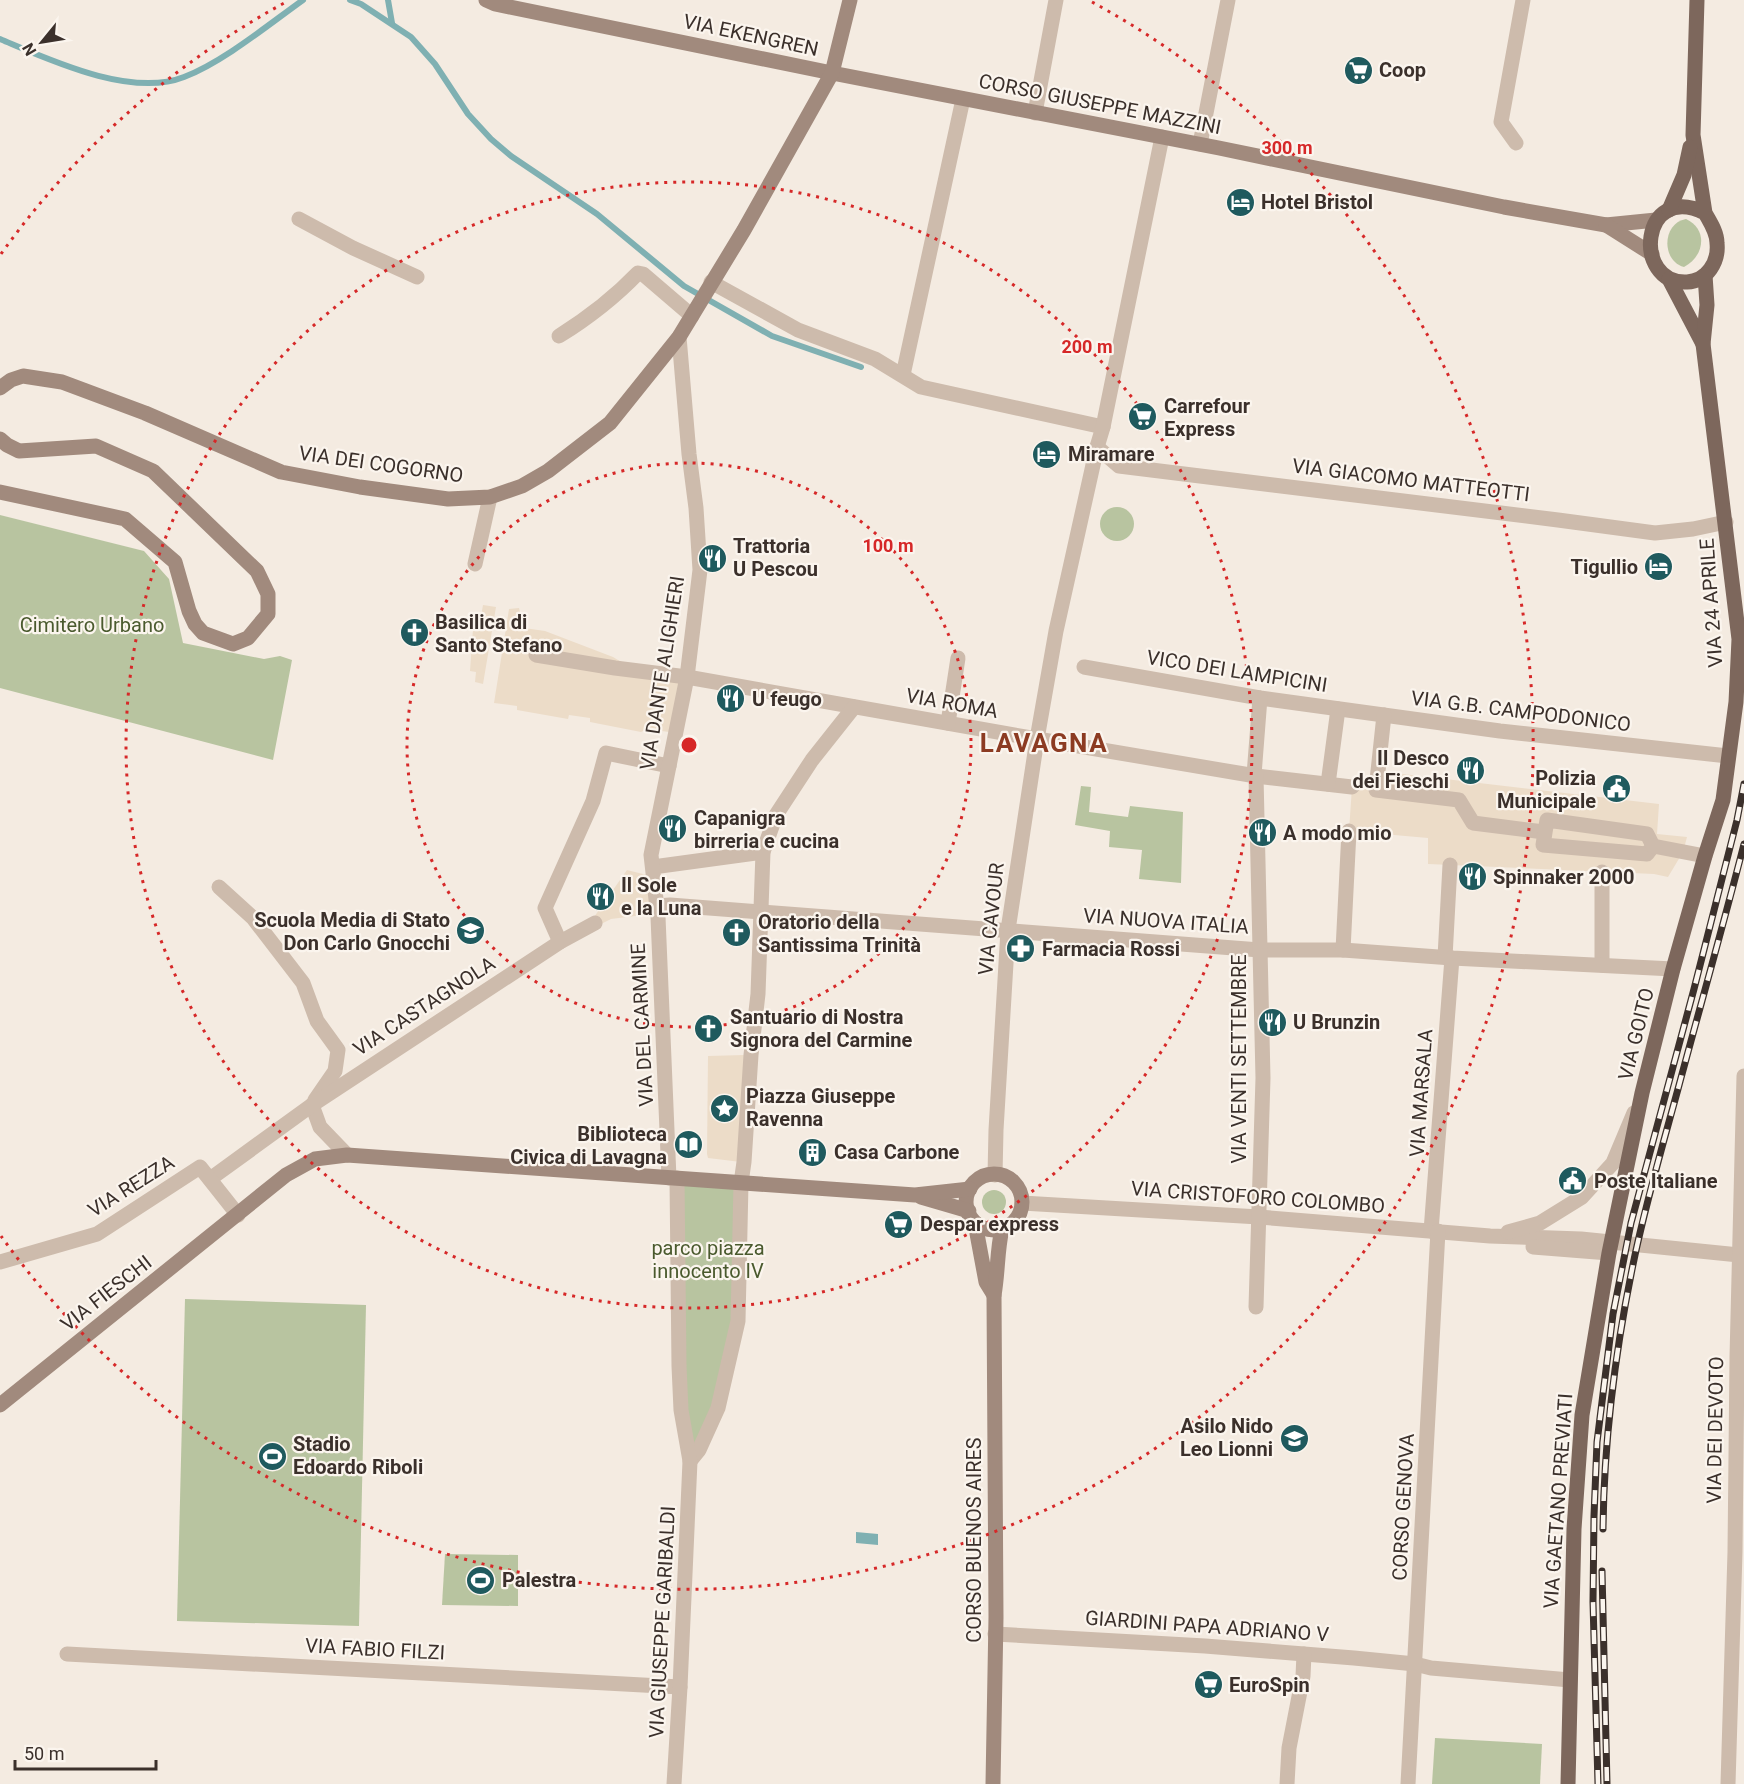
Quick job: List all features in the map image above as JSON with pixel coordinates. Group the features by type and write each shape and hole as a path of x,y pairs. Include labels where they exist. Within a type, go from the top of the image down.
{"main road":[{"path":"1697,0 1693,135 1705,213 1717,242 1716,258 1711,269 1692,282 1679,282 1662,275 1656,267 1650,242 1656,220 1662,214 1677,207 1696,209 1705,213"},
{"path":"1669,210 1684,176 1693,135"},
{"name":"VIA 24 APRILE","path":"1705,275 1707,306 1703,344 1739,639 1736,702 1723,800 1705,856"},
{"name":"VIA 24 APRILE","path":"1669,279 1703,344"},
{"name":"VIA GOITO","path":"1616,1223 1642,1093 1705,856"},
{"name":"VIA GAETANO PREVIATI","path":"1568,1784 1574,1529 1582,1415 1616,1223"}],"street":[{"name":"VIA EKENGREN","path":"486,0 495,4 832,74"},
{"name":"VIA DEI COGORNO","path":"0,388 11,380 23,376 62,382 145,413 282,472 360,487 448,499 490,496 522,486 548,471 610,423 679,337 744,230 832,74 849,0"},
{"path":"1035,113 1056,0"},
{"path":"1200,144 1228,0"},
{"path":"1516,143 1501,122 1523,1"},
{"name":"CORSO GIUSEPPE MAZZINI","path":"832,74 1200,144 1504,207 1606,225 1656,220"},
{"path":"903,375 963,99"},
{"name":"VIA CAVOUR","path":"995,1174 1008,930 1037,739 1056,631 1097,447 1104,427 1162,137"},
{"path":"299,219 353,248 417,277"},
{"name":"CORSO GIUSEPPE MAZZINI","path":"1606,225 1652,254"},
{"path":"559,336 592,314 638,273 643,274 694,313"},
{"path":"709,286 798,330 875,359 921,387 1104,427"},
{"name":"VIA DANTE ALIGHIERI","path":"657,906 651,855 687,677 700,570 679,337"},
{"path":"0,439 7,446 19,451 96,446 153,471 257,571 268,594 268,614 248,638 233,644 203,633 195,624 189,611 174,562 125,519 0,492"},
{"name":"VIA GIACOMO MATTEOTTI","path":"1097,447 1119,466 1558,519 1655,533 1693,529 1726,522"},
{"path":"475,564 490,496"},
{"name":"VIA ROMA","path":"536,655 687,677 1255,775 1352,787"},
{"path":"948,723 958,658"},
{"name":"VICO DEI LAMPICINI","path":"1084,667 1260,699 1384,715"},
{"name":"VIA VENTI SETTEMBRE","path":"1256,1307 1263,1078 1255,775 1260,699"},
{"path":"690,1461 699,1450 718,1408 738,1321 741,1183 758,994 763,852 776,815 812,760 854,707"},
{"path":"1328,784 1338,709"},
{"name":"VIA G.B. CAMPODONICO","path":"1544,832 1473,824 1459,800 1376,790 1384,715 1500,731 1728,756"},
{"path":"560,942 545,908 594,801 606,753 669,766"},
{"path":"1650,850 1647,834 1547,820 1544,832 1543,845 1650,850 1705,856"},
{"path":"1343,950 1349,831"},
{"path":"653,867 763,852"},
{"name":"VIA MARSALA","path":"1435,1231 1448,958 1450,865"},
{"path":"1602,872 1602,965"},
{"path":"219,887 253,918 303,982 317,1021 338,1050 335,1071 312,1105 320,1127 347,1155"},
{"name":"VIA NUOVA ITALIA","path":"657,906 760,911 1260,950 1343,950 1448,958 1674,969"},
{"name":"VIA DEL CARMINE","path":"657,906 673,1178 679,1377 681,1410 690,1461"},
{"name":"VIA CASTAGNOLA","path":"210,1179 312,1105 560,942 595,923"},
{"name":"VIA DEI DEVOTO","path":"1728,1784 1740,1552 1739,1255 1744,1076"},
{"name":"VIA CRISTOFORO COLOMBO","path":"1490,1236 1540,1223 1582,1197 1613,1163 1642,1093"},
{"name":"VIA FIESCHI","path":"0,1405 286,1175 315,1159 347,1155 915,1195"},
{"name":"VIA REZZA","path":"0,1262 97,1234 200,1167 210,1179"},
{"path":"915,1195 972,1217 982,1227 992,1230 1002,1229 1013,1223 1020,1214 1021,1193 1015,1183 995,1174 976,1181 967,1198 972,1217"},
{"path":"210,1179 238,1215"},
{"path":"915,1195 970,1189"},
{"name":"VIA CRISTOFORO COLOMBO","path":"1022,1203 1258,1217 1490,1236 1581,1239 1739,1255"},
{"name":"CORSO BUENOS AIRES","path":"972,1217 986,1282 994,1295"},
{"name":"CORSO BUENOS AIRES","path":"993,1784 994,1295 1002,1229"},
{"name":"CORSO GENOVA","path":"1408,1784 1435,1231"},
{"name":"VIA CRISTOFORO COLOMBO","path":"1490,1236 1511,1245 1609,1253"},
{"name":"VIA GIUSEPPE GARIBALDI","path":"674,1784 690,1461"},
{"name":"GIARDINI PAPA ADRIANO V","path":"995,1634 1205,1646 1570,1680"},
{"name":"VIA FABIO FILZI","path":"67,1654 680,1687"},
{"path":"1287,1784 1289,1748 1303,1676 1304,1654"}],"green space":[{"path":"1686,219 1698,229 1701,243 1696,256 1684,267 1671,258 1667,242 1672,227"},
{"path":"1117,507 1129,512 1134,524 1129,536 1117,541 1105,536 1100,524 1105,512"},
{"name":"Cimitero Urbano","path":"0,515 144,551 169,579 183,643 264,659 280,656 292,660 273,760 0,688"},
{"path":"1081,786 1091,787 1089,812 1128,817 1130,806 1183,812 1181,883 1139,879 1142,850 1109,847 1110,831 1075,825"},
{"name":"parco piazza innocento IV","path":"681,1183 734,1187 734,1320 715,1407 692,1452 687,1413"},
{"path":"994,1190 1003,1193 1006,1202 1003,1211 994,1214 985,1211 982,1202 985,1193"},
{"name":"Stadio Edoardo Riboli","path":"185,1299 366,1305 359,1626 177,1621"},
{"name":"Palestra","path":"445,1554 518,1555 518,1606 442,1605"},
{"path":"1435,1738 1542,1744 1540,1784 1432,1784"}],"shaded area":[{"path":"483,605 496,607 483,684 475,682 476,672 470,671 474,615 481,616"},
{"path":"519,608 524,628 545,631 623,663 683,675 669,732 647,729 641,732 590,722 590,718 569,715 568,719 517,710 517,706 494,703 509,609"},
{"path":"1377,771 1659,804 1657,834 1687,837 1683,852 1668,877 1654,874 1428,864 1428,838 1349,831 1352,787 1375,790"},
{"path":"627,870 647,875 651,914 611,919 597,926 592,920"},
{"name":"Piazza Giuseppe Ravenna","path":"744,1055 741,1162 708,1158 708,1056"}],"water":[{"path":"856,1532 878,1534 878,1545 856,1543"}],"waterway":[{"path":"0,39 91,74 140,83 163,82 184,77 214,62 303,0"},
{"path":"350,0 361,4 411,37 435,64 468,114 491,139 511,156 597,214 684,286 772,336 861,367"},
{"path":"388,0 392,23"}],"railway":[{"path":"1598,1784 1593,1602 1594,1516 1597,1442 1613,1314 1631,1223 1694,989 1744,784"},
{"path":"1603,1529 1612,1391 1635,1255 1655,1172 1744,844"},
{"path":"1602,1571 1607,1784"}],"place":[{"name":"Coop","path":"1358,70"},
{"name":"Hotel Bristol","path":"1240,202"},
{"name":"Carrefour Express","path":"1143,417"},
{"name":"Miramare","path":"1047,454"},
{"name":"Trattoria U Pescou","path":"712,558"},
{"name":"Tigullio","path":"1659,567"},
{"name":"Basilica di Santo Stefano","path":"414,633"},
{"name":"U feugo","path":"731,699"},
{"name":"Il Desco dei Fieschi","path":"1470,770"},
{"name":"Polizia Municipale","path":"1617,789"},
{"name":"Capanigra birreria e cucina","path":"673,829"},
{"name":"A modo mio","path":"1262,833"},
{"name":"Spinnaker 2000","path":"1472,877"},
{"name":"Il Sole e la Luna","path":"600,896"},
{"name":"Scuola Media di Stato Don Carlo Gnocchi","path":"471,931"},
{"name":"Oratorio della Santissima Trinità","path":"737,933"},
{"name":"Farmacia Rossi","path":"1021,949"},
{"name":"U Brunzin","path":"1272,1022"},
{"name":"Santuario di Nostra Signora del Carmine","path":"709,1028"},
{"name":"Piazza Giuseppe Ravenna","path":"725,1108"},
{"name":"Biblioteca Civica di Lavagna","path":"688,1145"},
{"name":"Casa Carbone","path":"813,1152"},
{"name":"Poste Italiane","path":"1573,1181"},
{"name":"Despar express","path":"899,1224"},
{"name":"Asilo Nido Leo Lionni","path":"1294,1438"},
{"name":"Stadio Edoardo Riboli","path":"272,1456"},
{"name":"Palestra","path":"481,1580"},
{"name":"EuroSpin","path":"1208,1685"}],"district":[{"name":"LAVAGNA","path":"1044,743"}]}
